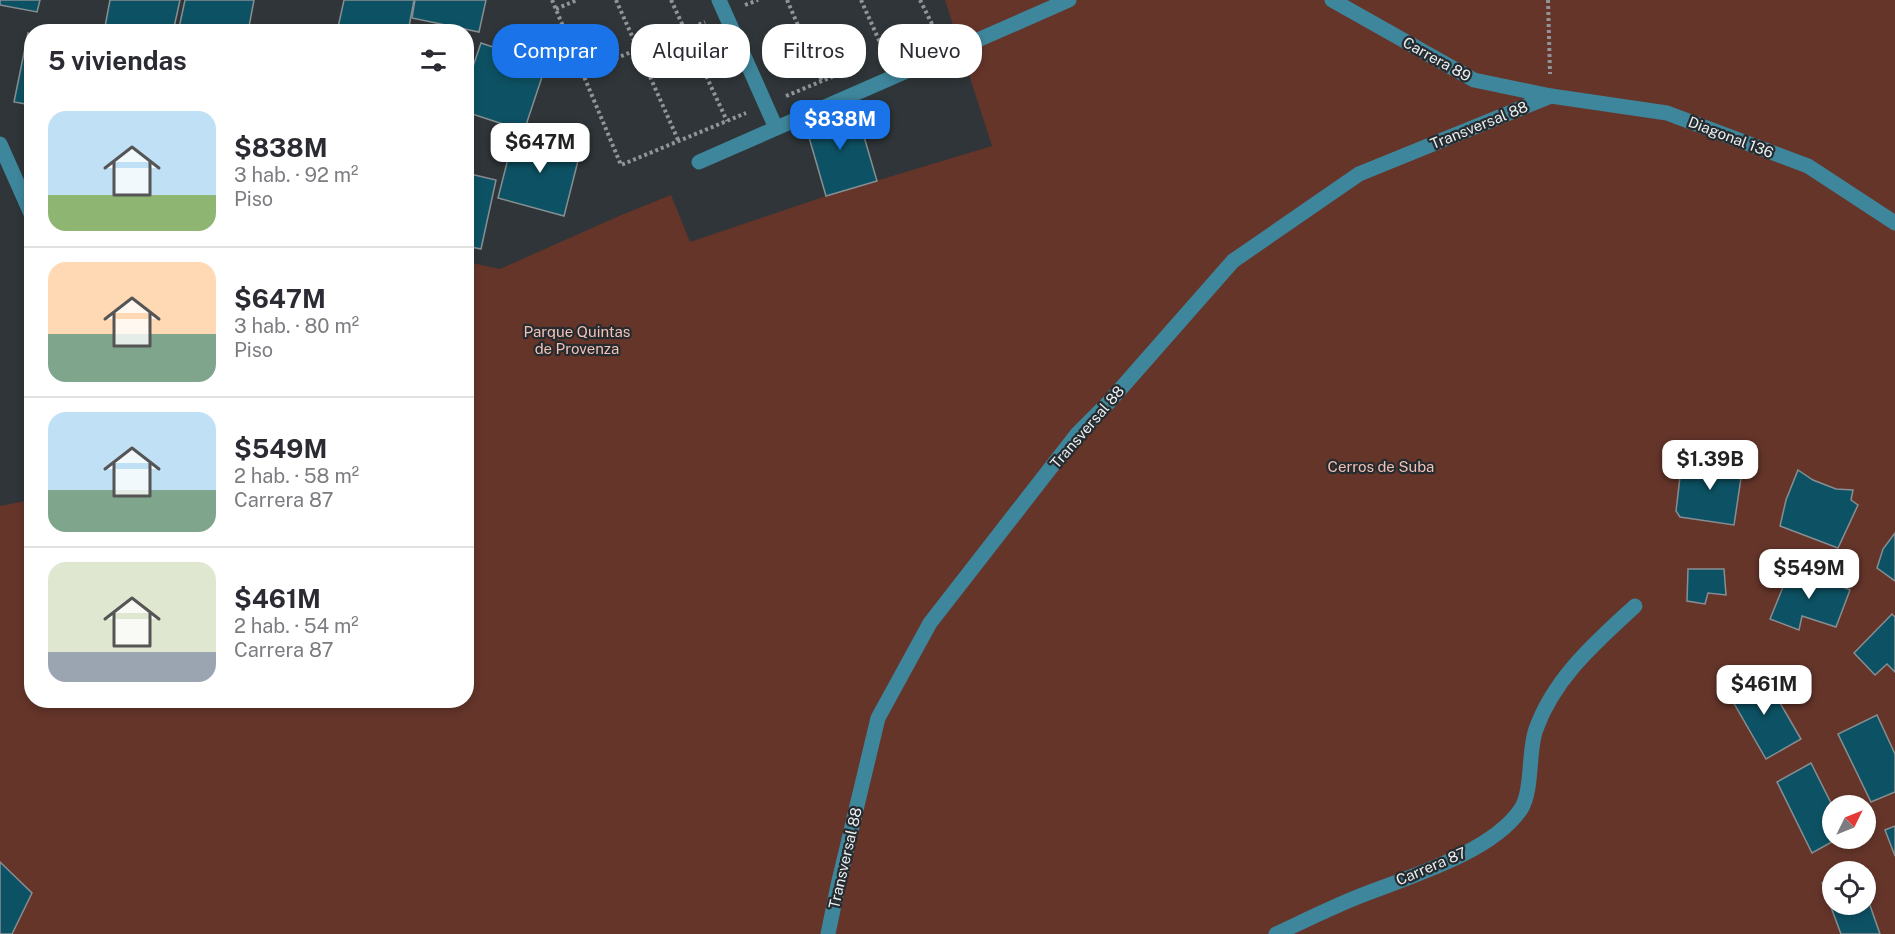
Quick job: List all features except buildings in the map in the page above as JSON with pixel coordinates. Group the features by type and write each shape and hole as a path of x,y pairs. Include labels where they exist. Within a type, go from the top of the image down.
{"street":[{"path":"982,38 1068,0"},
{"name":"Carrera 89","path":"1332,0 1474,80 1551,96"},
{"path":"722,7 776,128"},
{"path":"699,162 892,78"},
{"name":"Diagonal 136","path":"1551,96 1667,113 1808,166 1895,223"},
{"name":"Transversal 88","path":"828,934 878,718 930,623 1077,434 1109,402 1233,261 1359,174 1551,96"},
{"path":"0,144 24,198"},
{"name":"Carrera 87","path":"1276,934 1351,900 1464,854 1503,828 1522,807 1536,730 1558,685 1584,653 1635,606"}],"path":[{"path":"552,0 562,24"},
{"path":"556,9 577,0"},
{"path":"616,0 631,33"},
{"path":"671,0 682,24"},
{"path":"695,24 722,7 758,0"},
{"path":"787,0 822,81"},
{"path":"861,0 878,36"},
{"path":"920,0 936,24"},
{"path":"1548,0 1551,96"},
{"path":"585,78 621,165"},
{"path":"651,78 679,142"},
{"path":"707,78 727,121"}],"green space":[{"name":"Cerros de Suba","path":"945,0 1895,0 1895,934 0,934 0,506 24,501 24,708 474,708 474,263 500,269 671,195 690,242 826,196 992,146 970,78 982,78 982,24 953,24"}],"park label":[{"name":"Parque Quintas de Provenza","path":"577,340"}]}
